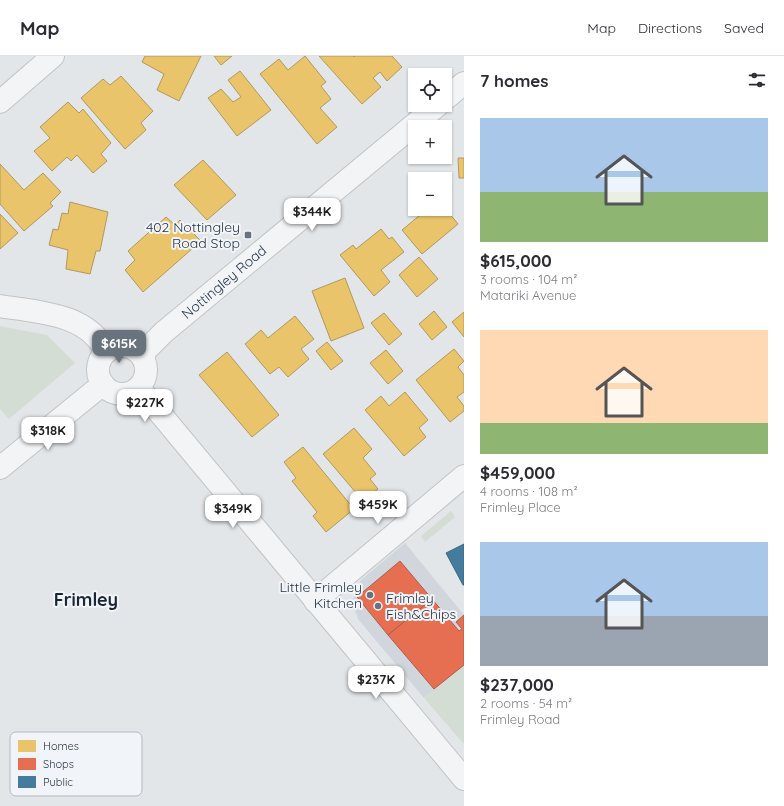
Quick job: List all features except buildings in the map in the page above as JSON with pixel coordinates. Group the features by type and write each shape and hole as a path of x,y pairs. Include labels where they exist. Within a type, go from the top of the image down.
{"street":[{"path":"0,102 53,56"},
{"path":"452,93 464,84"},
{"name":"Nottingley Road","path":"142,355 164,332 430,112"},
{"path":"0,306 49,314 68,319 84,326 103,344 106,352"},
{"path":"125,346 134,349 142,355 146,363 146,372 144,381 138,388 130,393 120,394 110,391 103,384 99,376 98,367 106,352 115,347 125,346"},
{"path":"0,468 103,384"},
{"path":"138,388 464,779"},
{"path":"315,600 464,476"}],"shaded area":[{"path":"0,326 47,335 75,363 9,419 0,409"},
{"path":"451,511 455,517 425,542 421,536"},
{"path":"405,543 464,615 464,665 424,698 358,619 353,600 355,591 361,580"},
{"path":"464,664 464,744 424,698"}],"place":[{"name":"402 Nottingley Road Stop","path":"248,235"},
{"name":"Little Frimley Kitchen","path":"370,595"},
{"name":"Frimley Fish&Chips","path":"378,606"}],"district":[{"name":"Frimley","path":"86,600"}]}
